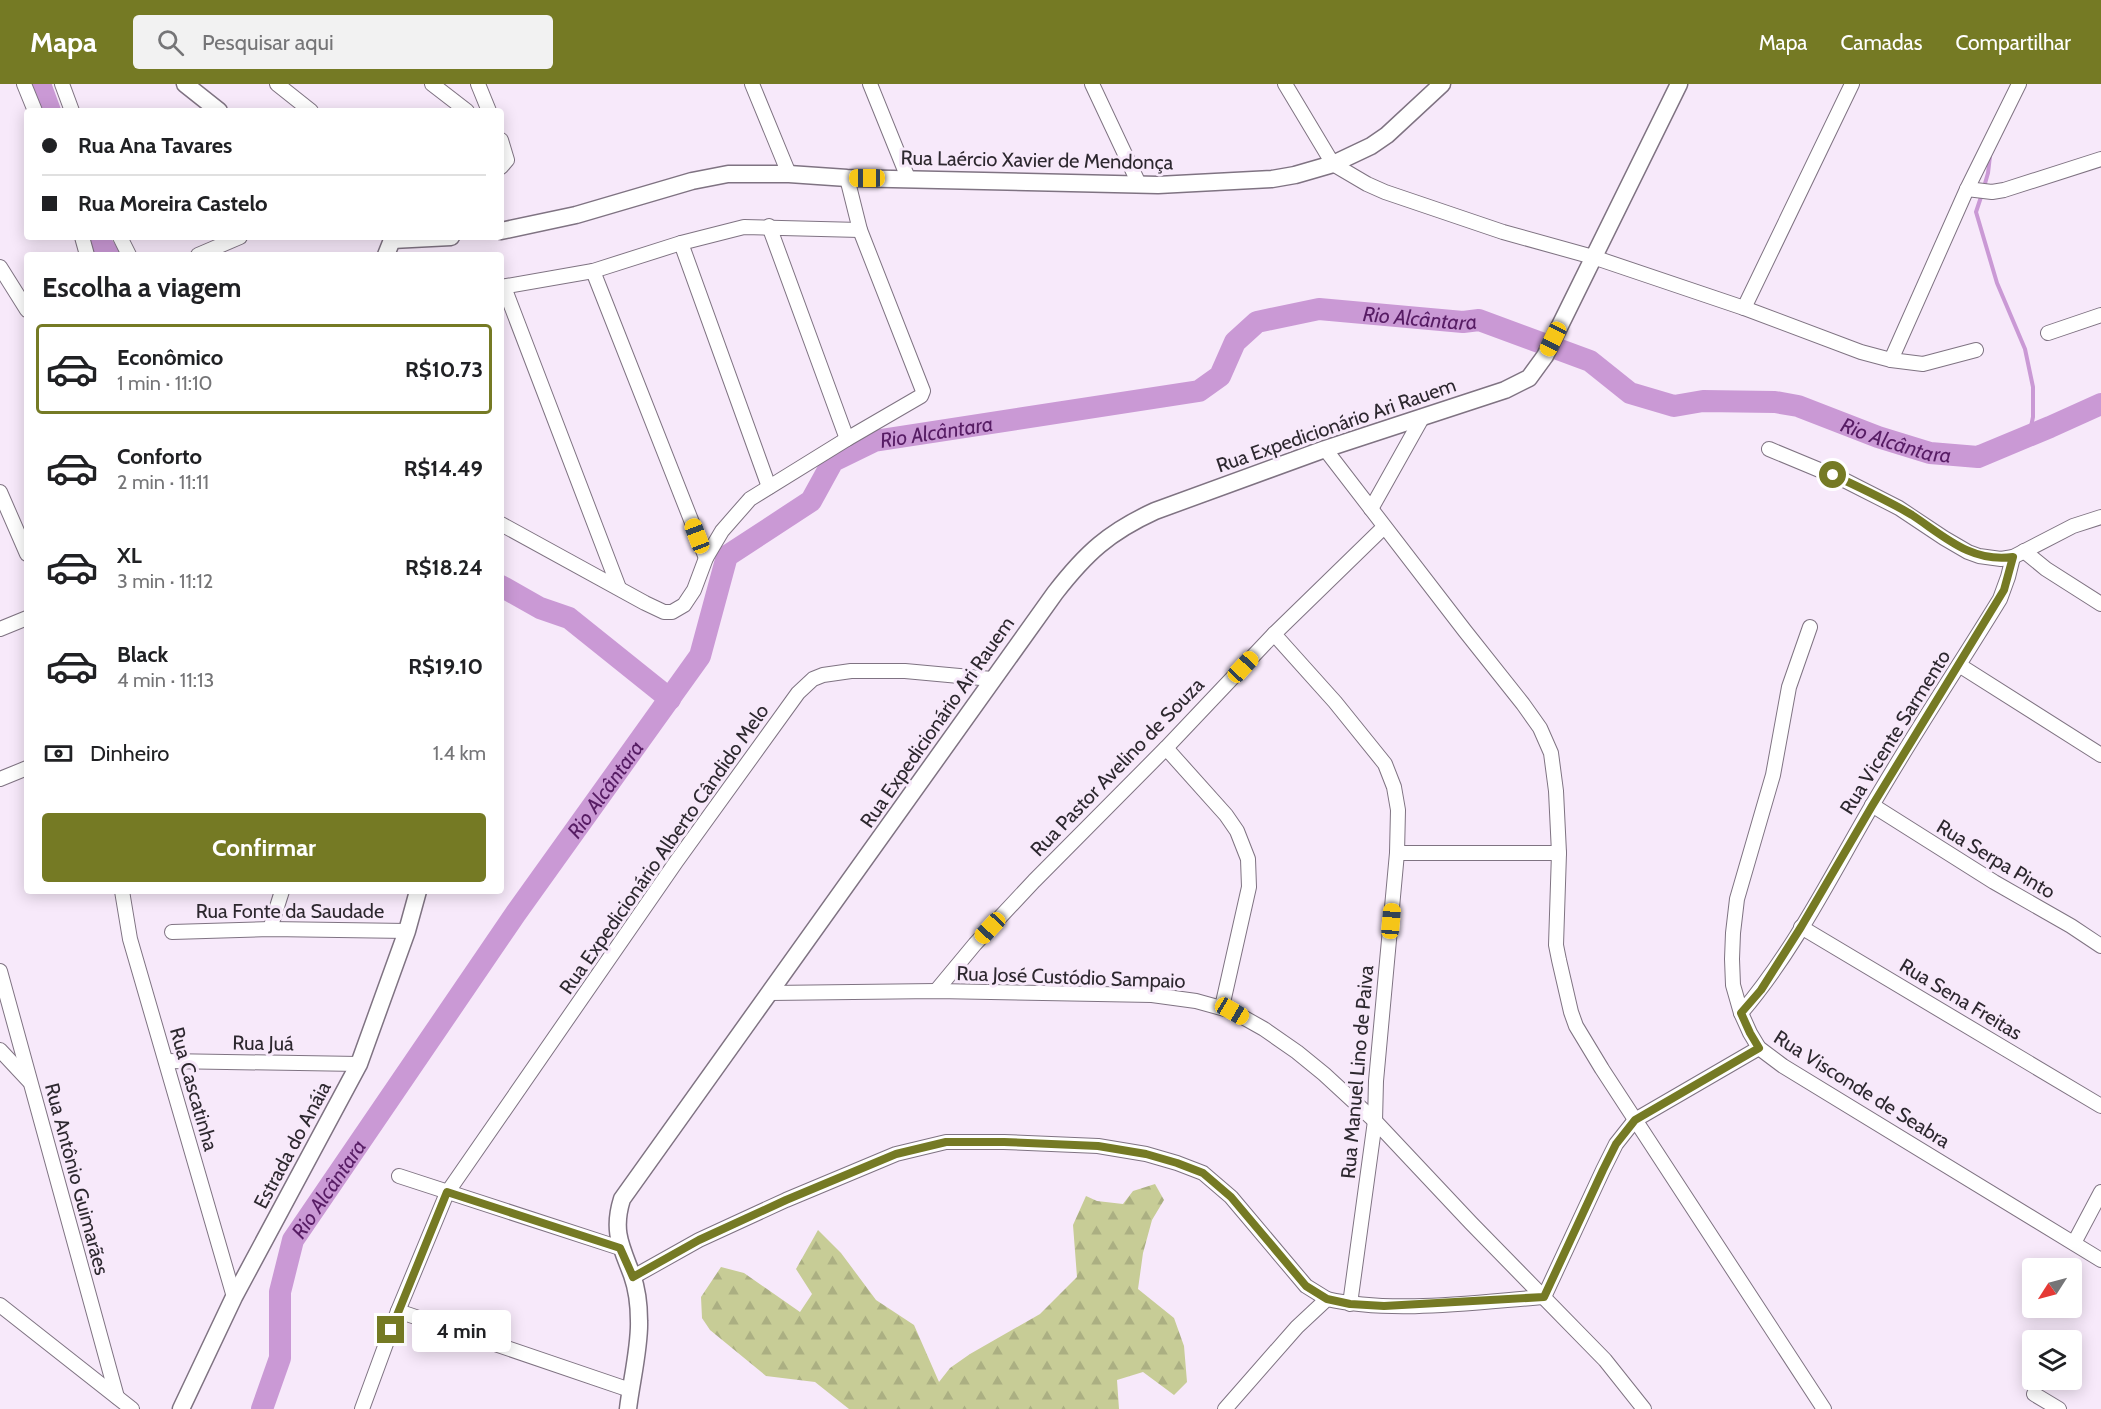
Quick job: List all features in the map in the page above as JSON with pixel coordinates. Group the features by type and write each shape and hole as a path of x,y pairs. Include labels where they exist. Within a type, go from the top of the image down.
{"street":[{"path":"24,84 34,108"},
{"path":"62,84 71,108"},
{"path":"185,84 215,108"},
{"path":"277,84 307,108"},
{"path":"432,84 463,108"},
{"path":"478,84 488,108"},
{"path":"752,84 789,174"},
{"path":"870,84 908,178"},
{"path":"1092,84 1139,184"},
{"path":"1285,84 1333,164 1385,192 1503,232 1593,257 1744,308 1861,352 1891,360 1923,364 1976,350"},
{"path":"1593,257 1679,84"},
{"path":"1744,308 1852,84"},
{"path":"1891,360 1967,189 2019,84"},
{"name":"Rua Laércio Xavier de Mendonça","path":"504,230 576,215 728,174 1158,185 1272,179 1295,175 1354,156 1387,135 1440,85"},
{"path":"504,150 507,160 504,164"},
{"path":"1967,189 1992,192 2004,190 2101,159"},
{"path":"504,526 645,603 664,612 672,612 684,605 690,598 706,558 722,531 750,499 923,394 860,230 847,178"},
{"path":"769,226 847,439"},
{"path":"504,287 593,271 681,243 744,227 860,230"},
{"path":"205,252 233,240"},
{"path":"388,244 428,240"},
{"path":"681,243 769,487"},
{"name":"Rua Expedicionário Ari Rauem","path":"627,1409 640,1323 633,1277 620,1248 616,1227 622,1199 992,679 1073,570 1093,548 1110,535 1155,511 1325,449 1519,384 1529,378 1545,356 1593,257"},
{"path":"0,267 24,305"},
{"path":"593,271 706,558"},
{"path":"504,290 619,588"},
{"path":"2048,333 2101,315"},
{"path":"1371,509 1422,418"},
{"path":"1325,449 1540,728 1551,753 1555,770 1559,853 1557,945 1576,1026 1824,1409"},
{"path":"1769,449 1819,469 1899,508 1968,552 1991,558 2018,554 2073,526 2101,517"},
{"path":"0,492 24,547"},
{"name":"Rua Pastor Avelino de Souza","path":"936,992 975,944 1034,881 1166,748 1274,634 1384,527"},
{"path":"2018,554 2101,604"},
{"name":"Rua Vicente Sarmento","path":"1741,1013 1761,990 1801,927 1872,806 2000,599 2018,554"},
{"path":"0,629 24,619"},
{"name":"Rua Visconde de Seabra","path":"1810,627 1789,687 1773,775 1737,899 1732,959 1733,985 1741,1013 1750,1033 1759,1048 1783,1066 2101,1260"},
{"name":"Rua Manuel Lino de Paiva","path":"1274,634 1353,723 1385,764 1394,787 1398,810 1397,853 1376,1080 1375,1121 1350,1304"},
{"path":"1959,665 2101,755"},
{"name":"Rua Expedicionário Alberto Cândido Melo","path":"362,1409 398,1311 447,1192 676,862 804,687 823,675 851,671 905,671 992,679"},
{"path":"1166,748 1226,815 1237,831 1248,860 1249,887 1222,1007"},
{"path":"0,778 24,769"},
{"name":"Rua Serpa Pinto","path":"1872,806 2101,946"},
{"path":"1397,853 1559,853"},
{"name":"Rua Cascatinha","path":"122,894 130,939 234,1297"},
{"path":"270,929 281,894"},
{"name":"Estrada do Anáia","path":"181,1409 234,1297 359,1065 407,931 417,894"},
{"name":"Rua Sena Freitas","path":"1801,927 2101,1106"},
{"name":"Rua Fonte da Saudade","path":"172,932 270,929 407,931"},
{"name":"Rua Antônio Guimarães","path":"0,970 117,1397"},
{"name":"Rua José Custódio Sampaio","path":"770,993 936,992 1152,995 1222,1007 1264,1029 1297,1052 1375,1121 1605,1360 1644,1409"},
{"path":"633,1277 709,1236 786,1200 896,1154 946,1142 1004,1142 1098,1146 1146,1154 1203,1173 1231,1197 1306,1286 1327,1299 1350,1304 1384,1306 1544,1297 1607,1161 1616,1144 1635,1120 1759,1048"},
{"path":"0,1050 31,1083"},
{"name":"Rua Juá","path":"166,1061 359,1065"},
{"path":"399,1176 620,1248"},
{"path":"2074,1243 2101,1192"},
{"path":"1225,1409 1297,1327 1327,1299"},
{"path":"0,1305 132,1409"},
{"path":"398,1311 630,1390"},
{"path":"2034,1394 2059,1409"}],"green space":[{"path":"1155,1184 1164,1200 1152,1220 1143,1253 1138,1289 1174,1318 1184,1346 1187,1382 1174,1395 1143,1372 1117,1380 1119,1409 849,1409 815,1382 766,1376 710,1330 702,1318 701,1297 721,1267 744,1273 800,1312 812,1294 796,1269 818,1230 841,1253 876,1300 914,1325 939,1382 950,1368 970,1354 1040,1314 1077,1277 1073,1225 1086,1196 1097,1201 1123,1204 1133,1191"}],"waterway":[{"path":"40,84 49,108"},
{"path":"1984,187 1990,156"},
{"path":"1982,194 1976,212 1997,283 2025,349 2033,387 2033,417 2029,436"},
{"path":"99,240 107,252"},
{"name":"Rio Alcântara","path":"262,1409 280,1358 280,1292 293,1240 516,913 700,656 727,556 811,501 833,461 874,441 1199,391 1220,376 1235,342 1257,322 1319,309 1463,322 1479,320 1590,361 1630,393 1674,406 1703,401 1775,402 1798,406 1878,437 1930,453 1978,457 2101,404"},
{"path":"504,588 540,608 569,618 670,699"}],"route":[{"path":"391,1330 447,1192 620,1248 633,1277 699,1240 786,1200 896,1154 946,1142 1098,1146 1146,1154 1203,1173 1231,1197 1306,1286 1327,1299 1350,1304 1384,1306 1544,1297 1616,1144 1635,1120 1759,1048 1741,1013 1761,990 1801,927 2004,590 2013,557 1991,558 1968,552 1899,508 1833,475"}]}
